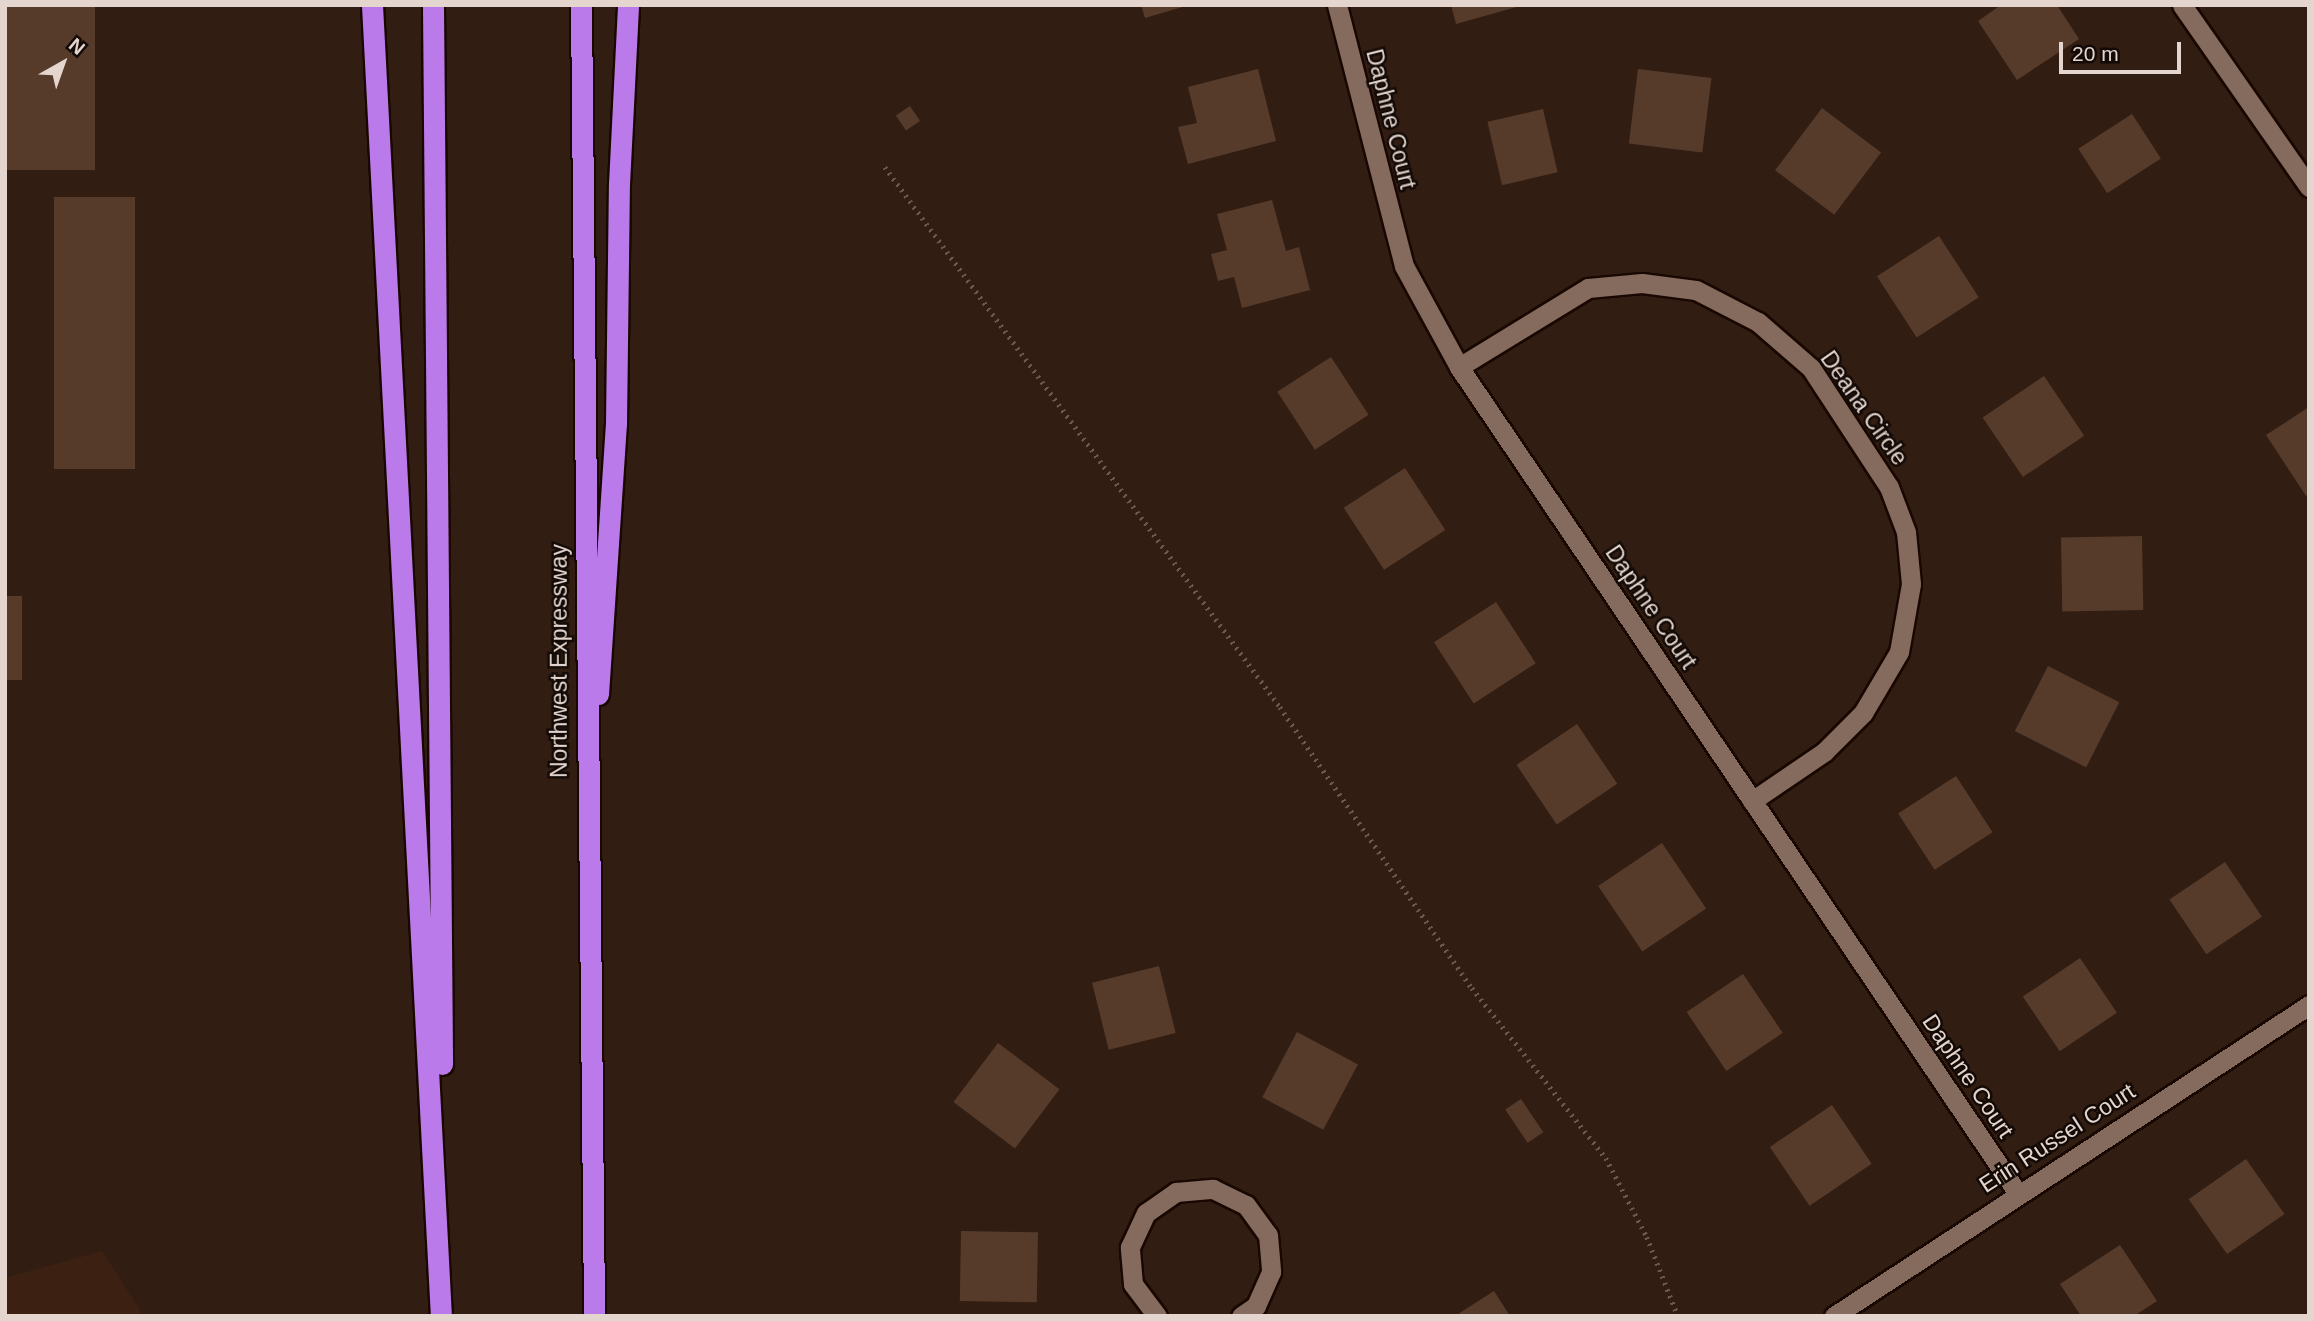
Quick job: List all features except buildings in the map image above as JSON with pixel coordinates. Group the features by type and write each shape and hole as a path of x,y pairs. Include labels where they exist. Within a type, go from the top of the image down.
{"highway":[{"path":"372,5 442,1316"},
{"path":"433,5 442,1316"},
{"name":"Northwest Expressway","path":"581,5 586,874 594,1316"},
{"path":"586,874 616,424 619,184 628,5"}],"street":[{"name":"Daphne Court","path":"1337,5 1404,266 1459,367 2017,1192"},
{"path":"2182,5 2309,187"},
{"name":"Deana Circle","path":"1459,367 1588,288 1642,283 1696,290 1758,322 1811,368 1889,487 1906,532 1911,584 1899,652 1863,713 1824,752 1752,801"},
{"name":"Erin Russel Court","path":"1834,1316 2017,1192 2309,1005"},
{"path":"1157,1316 1133,1284 1130,1247 1146,1213 1176,1192 1213,1189 1246,1205 1268,1235 1271,1272 1253,1312"}],"path":[{"path":"885,167 1280,707 1472,988 1606,1158 1647,1237 1678,1316"}],"shaded area":[{"path":"102,1251 144,1316 5,1316 5,1278"}]}
